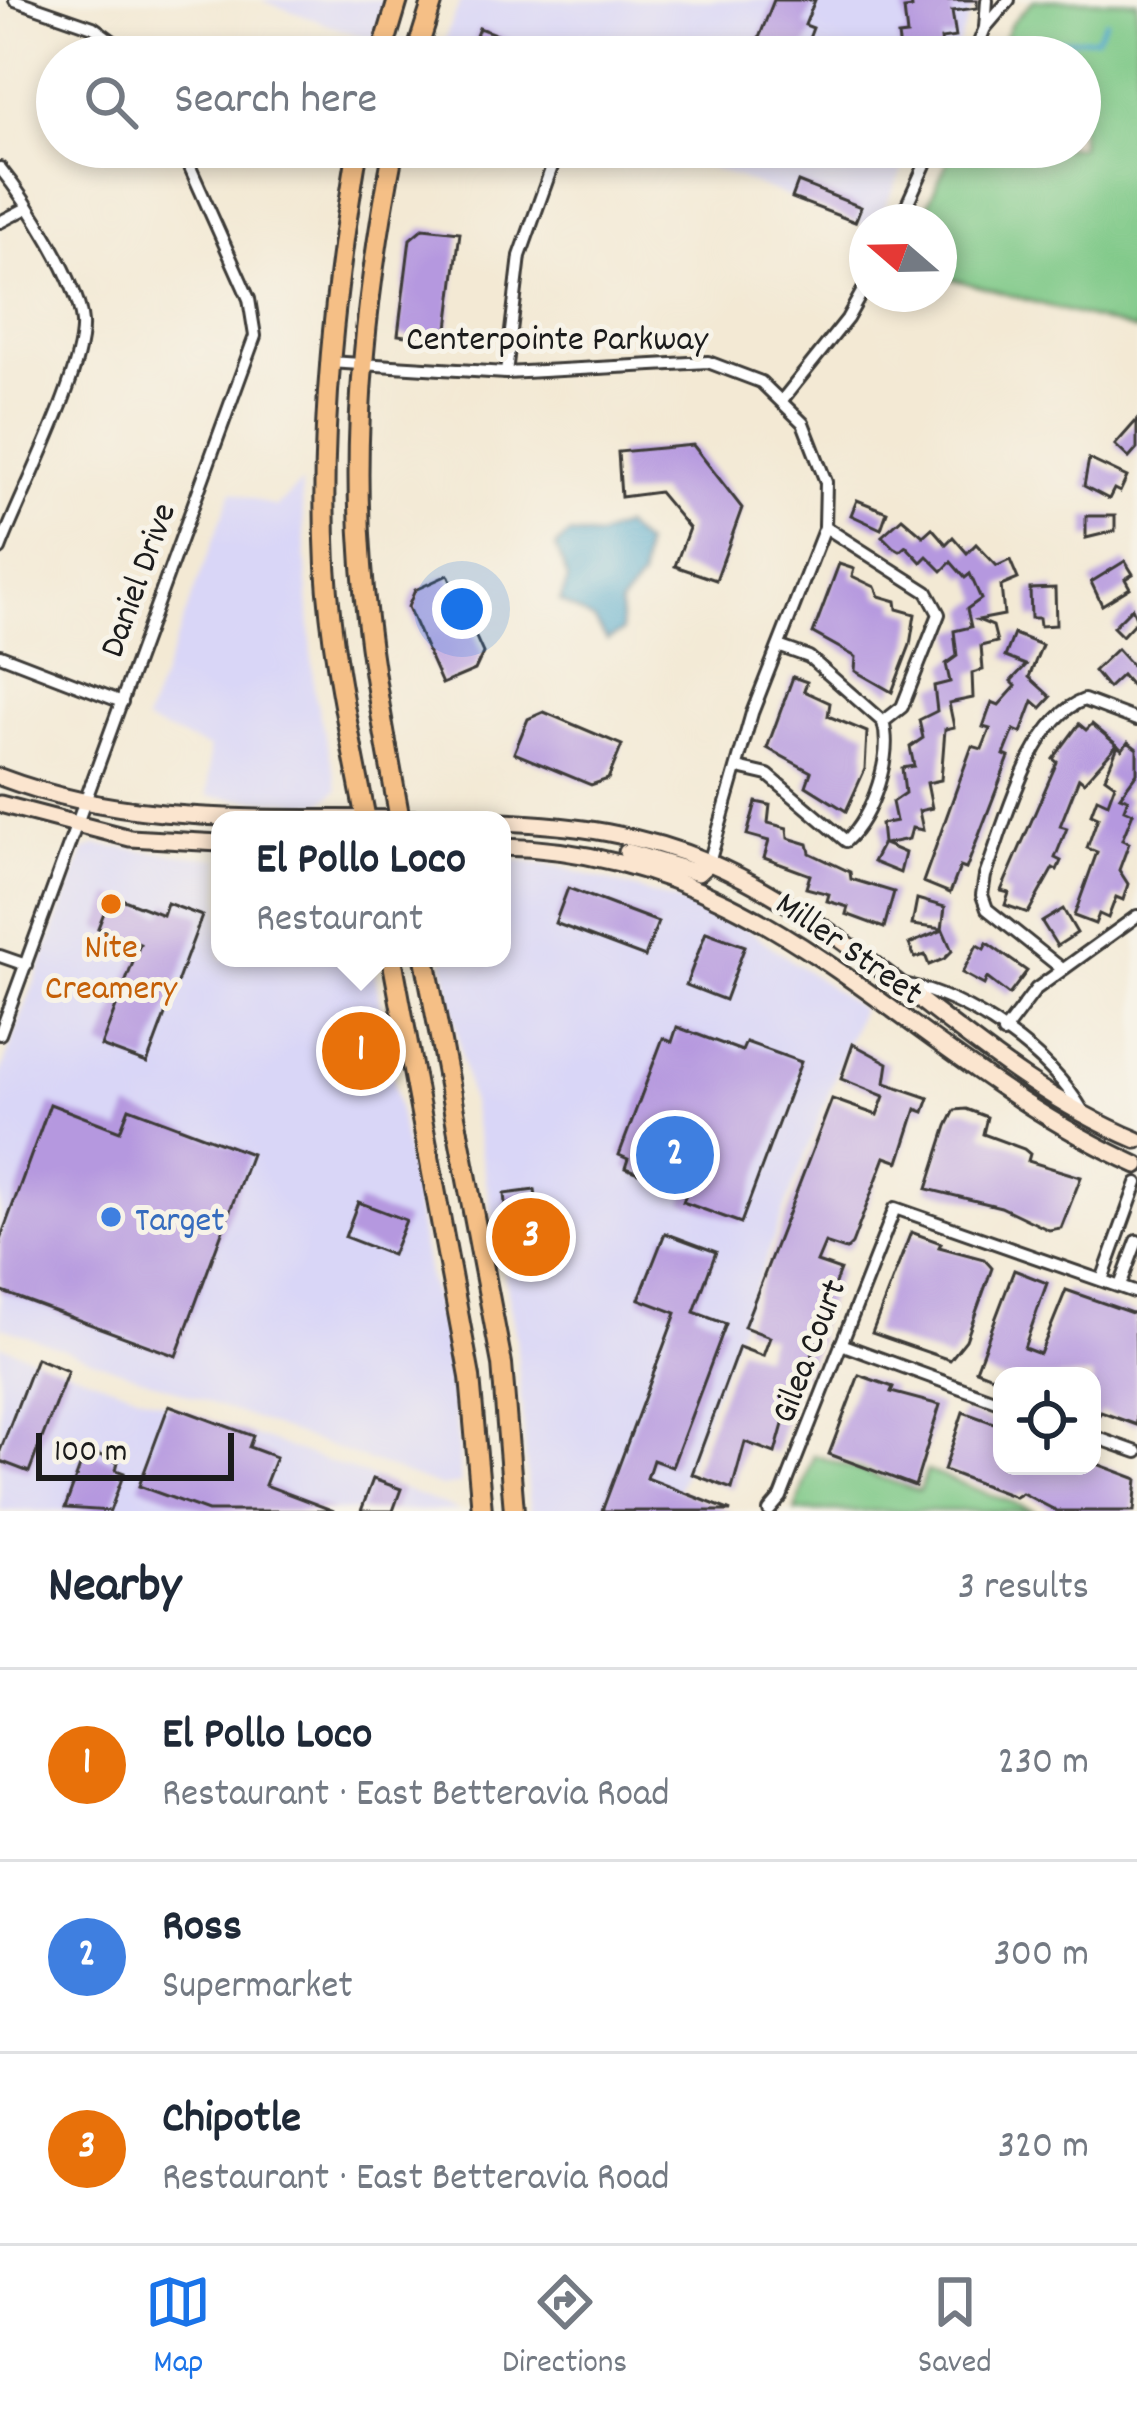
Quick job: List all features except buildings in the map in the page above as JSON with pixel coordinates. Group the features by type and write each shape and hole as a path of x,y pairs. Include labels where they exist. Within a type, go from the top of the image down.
{"highway":[{"path":"387,36 398,0"},
{"path":"422,36 433,0"},
{"path":"355,168 329,362 326,569 337,665 364,811"},
{"path":"390,168 362,364 358,462 362,566 398,811"},
{"path":"394,967 470,1377 482,1511"},
{"path":"427,967 502,1364 514,1511"},
{"path":"434,1178 468,1171"}],"street":[{"path":"15,0 93,27 105,36"},
{"path":"986,28 987,0"},
{"path":"982,36 1009,0"},
{"path":"0,168 66,277 82,328 64,388 0,550"},
{"name":"Daniel Drive","path":"0,1034 255,336 249,299 190,168"},
{"path":"506,373 520,256 551,168"},
{"path":"907,204 923,168"},
{"path":"0,222 26,208"},
{"path":"783,399 851,312"},
{"name":"Centerpointe Parkway","path":"329,362 506,373 708,362 736,369 783,399 817,448 826,482 825,527 752,713 709,862"},
{"path":"825,527 926,592 938,605 902,706 883,722"},
{"path":"738,768 768,775 846,841 858,830 890,745 883,722 809,658 781,647"},
{"path":"0,655 122,702"},
{"path":"1061,968 984,905 986,876 1032,755 1054,722 1078,701 1137,720"},
{"path":"0,777 84,805 211,818"},
{"path":"0,804 152,841 211,843"},
{"name":"Miller Street","path":"511,823 623,836 709,862 802,916 1086,1116 1137,1140"},
{"name":"Miller Street","path":"511,848 582,854 698,886 742,908 1040,1115 1137,1165"},
{"path":"582,854 625,852 698,873 709,862"},
{"path":"1003,1033 1036,989 1137,916"},
{"path":"0,956 26,965"},
{"name":"Miller Street","path":"890,981 943,993 1003,1033 1060,1078 1086,1116"},
{"path":"1137,1183 1102,1280 1137,1293"},
{"name":"Gilea Court","path":"769,1511 781,1497 895,1208 1102,1280"},
{"path":"1120,1286 1137,1241"},
{"path":"841,1344 993,1400"},
{"path":"1101,1439 1137,1452"}],"shaded area":[{"path":"261,0 393,0 380,36 359,36"},
{"path":"461,0 975,0 962,36 446,36"},
{"path":"712,168 903,168 886,204 849,204 849,220"},
{"path":"301,483 314,691 338,789 321,805 208,796 209,748 145,722 232,491 276,507"},
{"path":"96,845 211,858 211,967 374,967 429,1280 449,1349 461,1484 441,1487 0,1326 0,1074 84,851"},
{"path":"511,860 557,866 728,916 861,1009 670,1511 530,1511 516,1337 445,967 511,967"},
{"path":"0,1345 368,1476 460,1511 0,1511"}],"green space":[{"path":"1034,0 1137,1 1137,331 957,280 957,204 928,204 944,168 1101,168 1101,36 1005,36 1011,23"},
{"path":"814,1455 919,1491 927,1471 1035,1511 795,1511"}],"water":[{"path":"623,526 644,545 641,579 620,605 622,632 607,640 595,621 560,601 568,580 556,547 569,534 598,537"}],"waterway":[{"path":"1097,36 1106,21"}],"place":[{"name":"Nite Creamery","path":"111,904"},
{"name":"El Pollo Loco","path":"361,1051"},
{"name":"Ross","path":"675,1155"},
{"name":"Target","path":"111,1217"},
{"name":"Chipotle","path":"531,1237"}]}
